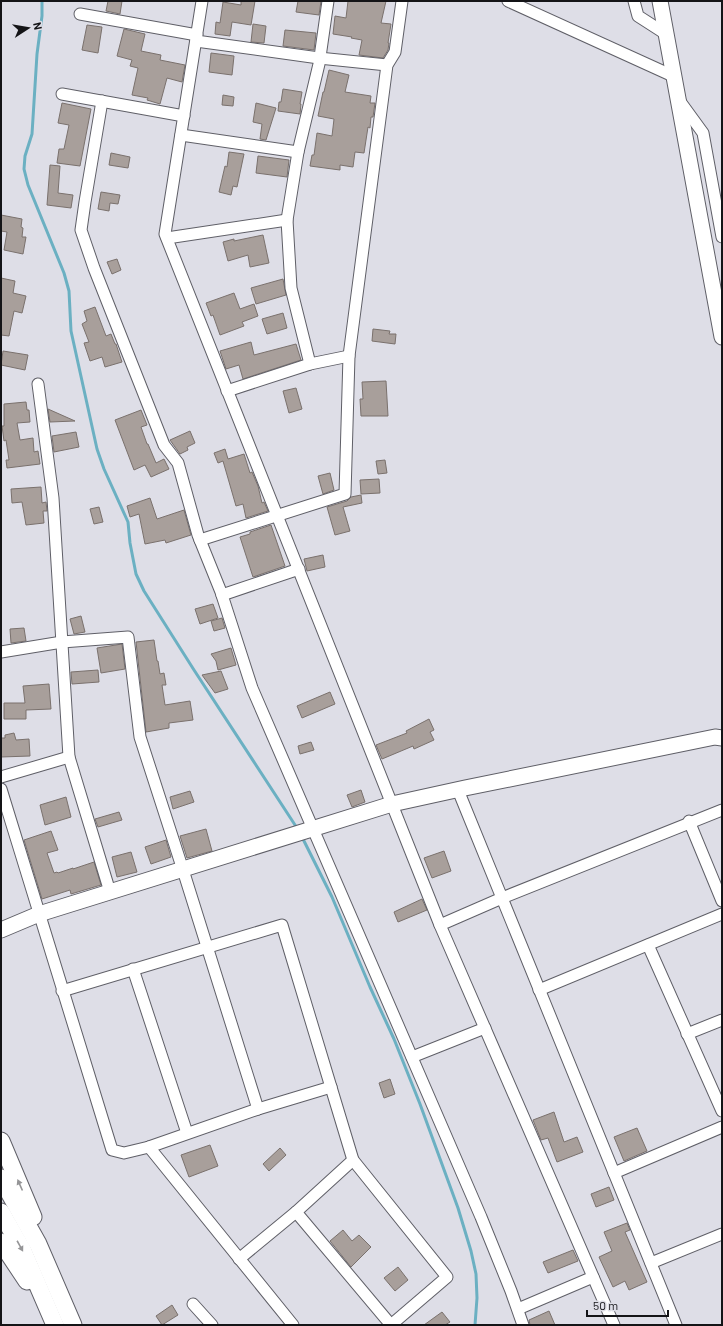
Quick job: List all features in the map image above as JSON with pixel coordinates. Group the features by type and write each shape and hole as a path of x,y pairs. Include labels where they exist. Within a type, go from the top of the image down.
{"main road":[{"path":"1,1141 31,1209 57,1288"},
{"path":"1,1178 38,1244 73,1325"},
{"path":"1,1212 23,1251 53,1322"},
{"path":"1,1242 53,1322"}],"street":[{"path":"202,1 165,234 440,925 614,1325"},
{"path":"310,364 291,288 287,220 298,152 320,58 328,1"},
{"path":"200,540 345,494 349,356 386,65 395,52 402,1"},
{"path":"508,1 673,76"},
{"path":"634,1 638,16 666,34"},
{"path":"660,1 722,337"},
{"path":"80,14 196,38 320,58 386,65"},
{"path":"62,94 184,116"},
{"path":"678,98 703,133 719,205 722,237"},
{"path":"102,102 84,202 81,230 94,268 164,445 178,463 200,540 222,595 252,688 303,833 412,1057 481,1217 523,1325"},
{"path":"181,135 298,152"},
{"path":"698,207 719,205"},
{"path":"167,238 287,220"},
{"path":"228,391 310,364 349,356"},
{"path":"38,384 53,498 69,757 110,892"},
{"path":"222,595 299,570"},
{"path":"1,652 62,642 128,637 140,737 184,870 258,1109"},
{"path":"1,930 38,914 184,870 392,804 708,739 722,738"},
{"path":"1,777 69,757"},
{"path":"1,789 38,914 112,1150 124,1153 149,1147 258,1109 331,1087"},
{"path":"458,790 676,1325"},
{"path":"440,925 502,898 722,810"},
{"path":"690,822 722,902"},
{"path":"539,990 722,914"},
{"path":"62,991 282,925 353,1160 447,1278 391,1325 296,1212"},
{"path":"648,945 722,1111"},
{"path":"133,969 187,1133"},
{"path":"687,1034 722,1020"},
{"path":"412,1057 485,1028"},
{"path":"614,1173 722,1127"},
{"path":"149,1147 293,1325"},
{"path":"239,1259 296,1212 353,1160"},
{"path":"651,1263 722,1234"},
{"path":"518,1309 593,1277"},
{"path":"193,1304 212,1325"}],"building":[{"path":"108,1 122,1 120,14 106,11"},
{"path":"241,1 255,1 251,25 232,22 230,36 215,34 216,22 220,23 223,2 241,5"},
{"path":"298,1 321,1 319,15 296,12"},
{"path":"348,1 386,1 381,23 391,24 388,50 383,58 359,55 362,40 333,34 335,16 346,18"},
{"path":"253,24 266,26 264,43 251,42"},
{"path":"87,25 102,27 98,53 82,50"},
{"path":"124,29 145,34 141,51 161,55 160,60 185,65 182,82 167,78 160,104 147,100 148,98 132,95 138,68 130,66 132,60 117,56"},
{"path":"285,30 316,33 314,50 283,46"},
{"path":"211,53 234,56 232,75 209,72"},
{"path":"329,70 349,75 345,92 371,96 370,103 375,103 370,128 368,127 364,153 355,152 353,167 340,165 340,170 310,166 312,155 314,155 317,133 332,136 334,119 318,116"},
{"path":"283,89 302,92 300,114 278,111"},
{"path":"223,95 234,97 233,106 222,105"},
{"path":"62,103 91,109 80,166 57,163 59,149 64,149 69,125 58,123"},
{"path":"256,103 276,108 266,140 260,139 262,124 253,122"},
{"path":"229,152 244,154 237,187 233,186 231,195 219,192 225,166 227,167"},
{"path":"111,153 130,157 128,168 109,165"},
{"path":"258,156 289,160 287,177 256,173"},
{"path":"50,165 60,166 58,193 73,195 71,208 47,205"},
{"path":"101,192 120,195 118,204 110,203 109,211 98,209"},
{"path":"1,215 22,219 22,237 26,237 23,254 4,250 7,232 1,231"},
{"path":"263,235 269,263 250,267 248,255 228,261 223,242"},
{"path":"117,259 121,270 112,274 107,262"},
{"path":"1,278 15,281 13,293 26,296 22,313 14,311 9,336 1,335"},
{"path":"283,279 286,295 256,304 251,288"},
{"path":"234,293 240,309 254,304 258,316 242,322 244,326 220,335 213,315 211,316 206,303"},
{"path":"95,307 106,336 111,334 122,362 105,367 102,357 90,361 84,343 89,342 82,324 87,321 84,311"},
{"path":"283,313 287,328 267,334 262,319"},
{"path":"373,329 390,331 389,334 396,334 395,344 372,341"},
{"path":"251,342 254,355 296,344 301,360 243,379 239,365 226,369 220,351"},
{"path":"3,351 28,355 25,370 1,365"},
{"path":"386,381 388,416 361,416 360,399 363,399 362,382"},
{"path":"296,388 302,409 289,413 283,391"},
{"path":"26,402 27,410 29,410 30,422 17,423 20,440 33,438 34,452 38,451 40,464 7,468 6,460 9,460 2,426 4,426 4,404"},
{"path":"48,409 75,421 50,422"},
{"path":"141,410 147,425 141,427 156,463 164,459 169,469 151,477 145,465 134,470 115,420"},
{"path":"190,431 195,443 187,447 188,450 180,454 170,440"},
{"path":"76,432 79,447 54,452 52,436"},
{"path":"225,449 228,459 244,454 250,473 252,472 258,486 262,503 264,502 268,511 246,518 243,504 236,506 223,461 218,463 214,453"},
{"path":"385,460 387,473 378,474 376,461"},
{"path":"330,473 334,490 323,494 318,476"},
{"path":"379,479 380,493 361,494 360,480"},
{"path":"41,487 42,503 46,502 47,511 43,511 44,523 26,525 22,502 12,503 11,489"},
{"path":"361,495 362,503 343,507 350,531 335,535 327,507 347,501 351,497"},
{"path":"150,498 157,519 184,510 191,535 166,543 165,540 145,544 139,514 130,517 127,506"},
{"path":"99,507 103,522 94,524 90,509"},
{"path":"271,525 285,566 253,577 240,537"},
{"path":"323,555 325,567 307,571 304,559"},
{"path":"213,604 218,618 200,624 195,609"},
{"path":"81,616 85,632 74,634 70,619"},
{"path":"222,618 225,628 214,631 211,621"},
{"path":"24,628 26,641 11,643 10,629"},
{"path":"154,640 160,674 164,673 166,685 162,685 165,705 190,701 193,720 169,723 169,728 146,732 136,642"},
{"path":"122,644 125,669 101,673 97,648"},
{"path":"231,648 236,665 218,670 216,661 211,654"},
{"path":"98,670 99,682 72,684 71,672"},
{"path":"221,671 228,689 215,693 202,675"},
{"path":"49,684 51,709 26,710 26,719 4,719 4,703 25,703 23,686"},
{"path":"330,692 335,704 302,718 297,706"},
{"path":"429,719 434,730 430,732 434,740 414,749 413,746 382,759 376,745 407,733 406,731"},
{"path":"14,733 16,740 29,739 30,756 1,757 1,738 5,738 5,735"},
{"path":"311,742 314,750 300,754 298,746"},
{"path":"361,790 365,802 352,807 347,795"},
{"path":"190,791 194,802 173,809 170,797"},
{"path":"66,797 71,817 45,825 40,805"},
{"path":"119,812 122,820 98,827 95,819"},
{"path":"206,829 212,851 187,858 180,836"},
{"path":"51,831 58,850 47,853 54,873 94,862 101,885 71,894 70,890 42,899 24,840"},
{"path":"166,840 171,857 151,864 145,847"},
{"path":"444,851 451,871 432,878 424,858"},
{"path":"131,852 137,872 117,877 112,857"},
{"path":"422,899 427,910 398,922 394,912"},
{"path":"390,1079 395,1094 384,1098 379,1083"},
{"path":"554,1112 564,1142 577,1137 583,1152 557,1162 548,1138 541,1140 533,1120"},
{"path":"637,1128 647,1151 624,1161 614,1137"},
{"path":"210,1145 218,1166 189,1177 181,1155"},
{"path":"280,1148 286,1155 269,1171 263,1164"},
{"path":"609,1187 614,1200 596,1207 591,1194"},
{"path":"627,1223 630,1230 625,1232 647,1282 629,1290 625,1281 613,1287 599,1257 612,1251 604,1232"},
{"path":"343,1230 352,1241 359,1235 371,1247 351,1267 330,1241"},
{"path":"573,1250 578,1261 548,1273 543,1262"},
{"path":"398,1267 408,1280 395,1291 384,1278"},
{"path":"172,1305 178,1315 162,1325 156,1316"},
{"path":"549,1311 555,1325 530,1325 529,1320"},
{"path":"442,1312 450,1322 445,1325 424,1325"}],"waterway":[{"path":"42,1 32,134 25,156 24,169 28,185 64,273 69,291 71,331 97,449 104,469 128,522 130,543 136,574 144,591 297,828"},
{"path":"302,837 332,897 394,1039 420,1104 458,1208 471,1251 476,1274 477,1298 475,1325"}]}
